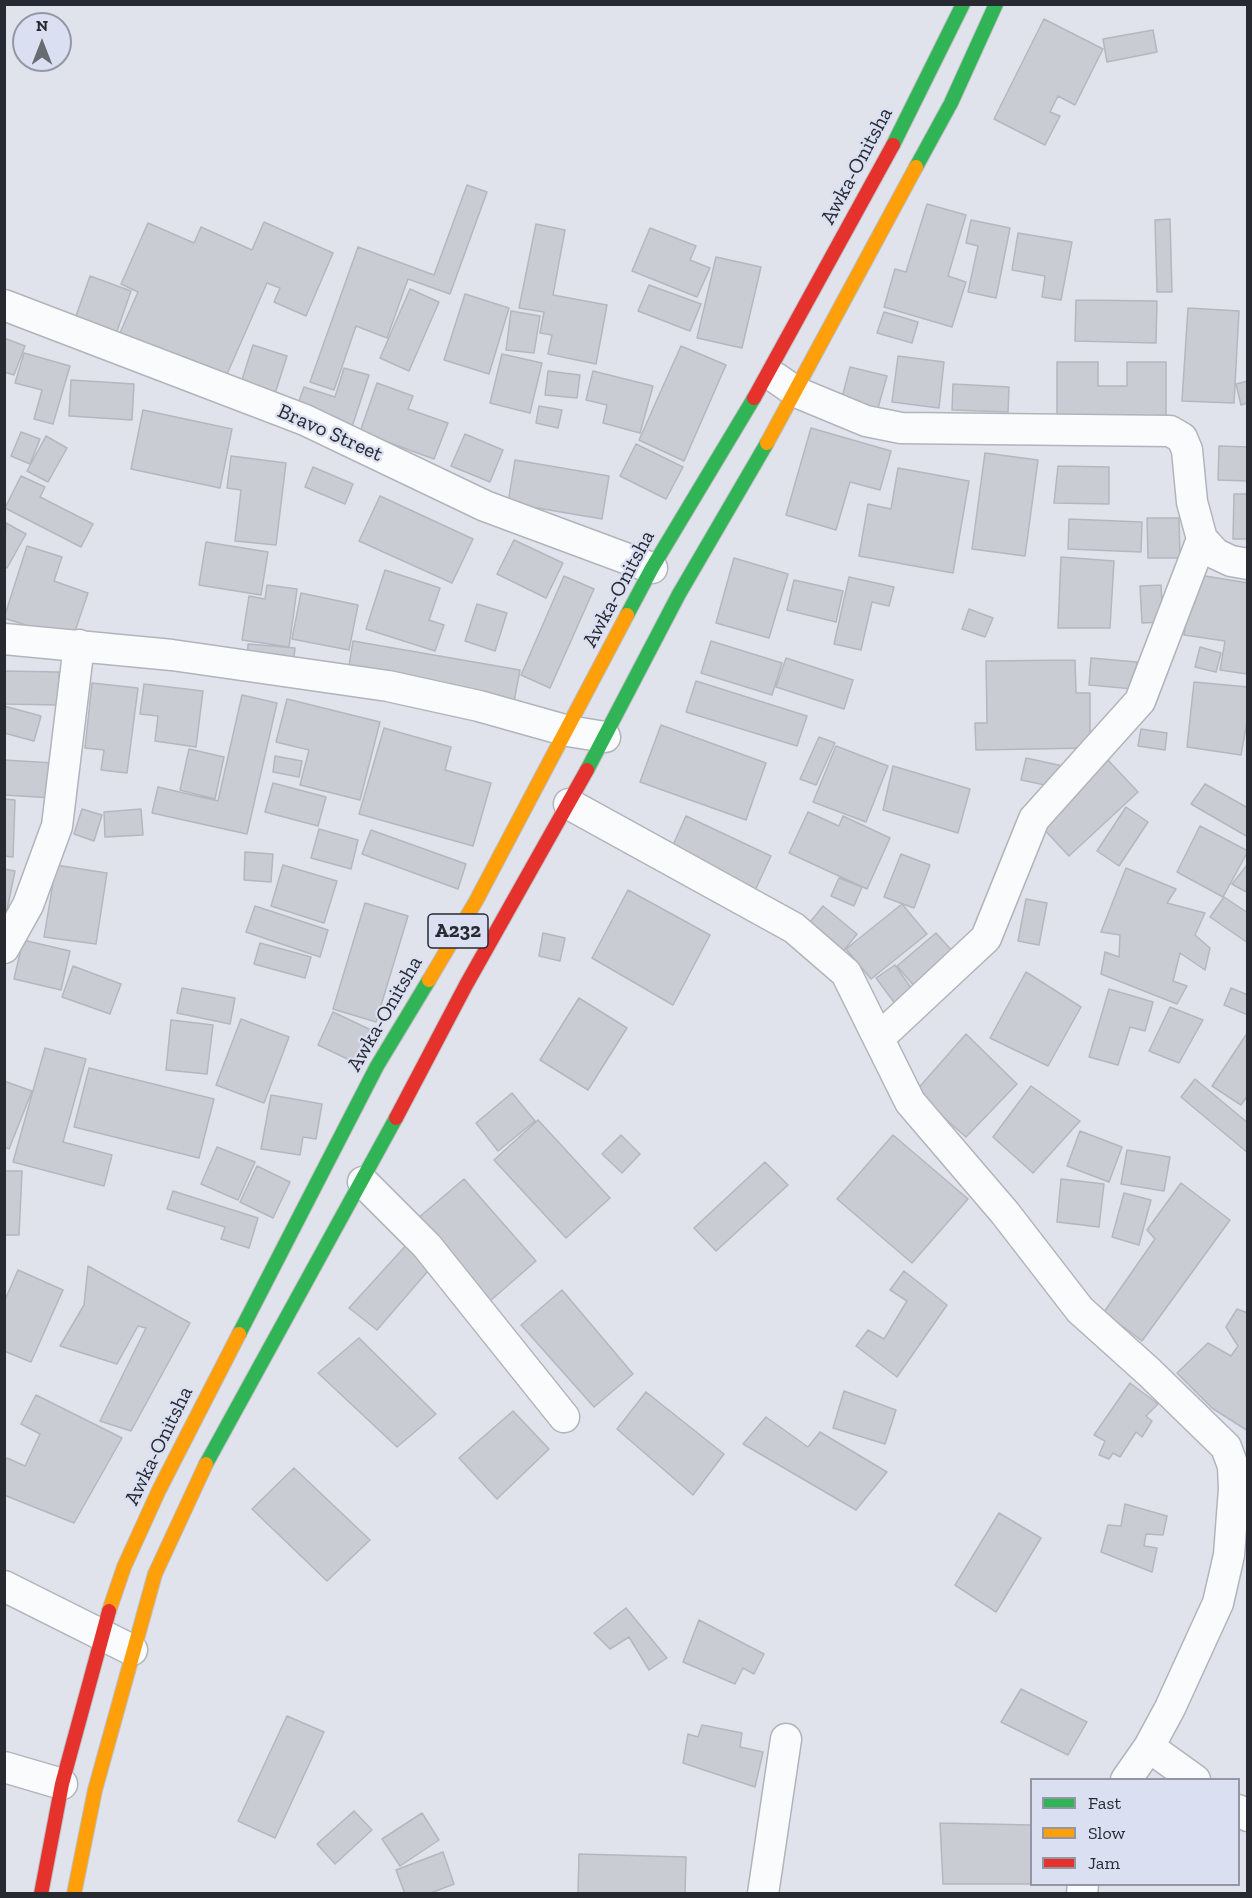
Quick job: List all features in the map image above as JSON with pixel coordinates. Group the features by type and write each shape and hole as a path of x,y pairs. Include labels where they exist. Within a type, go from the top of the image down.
{"main road":[{"name":"Awka-Onitsha","path":"41,1893 62,1784 100,1635 124,1567 154,1500 377,1066 476,901 652,568 769,373 886,158 963,4"},
{"name":"A232","path":"74,1893 95,1790 132,1650 155,1574 194,1486 363,1182 466,984 605,737 679,594 796,392 854,278 951,103 996,4"}],"street":[{"name":"Bravo Street","path":"4,305 305,420 485,506 652,568"},
{"path":"769,373 796,392 866,421 901,428 1170,431 1182,438 1187,450 1192,502 1202,538 1216,554 1231,561 1248,564"},
{"path":"879,1037 986,938 1034,819 1140,701 1202,538"},
{"path":"4,639 79,645 248,665 388,686 605,737"},
{"path":"4,948 28,904 57,826 79,645"},
{"path":"568,804 794,928 846,973 910,1102 1005,1213 1080,1310 1196,1417 1226,1448 1233,1466 1234,1489 1229,1555 1218,1603 1184,1680 1149,1747 1127,1778"},
{"path":"363,1182 426,1246 564,1417"},
{"path":"4,1586 132,1650"},
{"path":"764,1893 786,1739"},
{"path":"1149,1747 1194,1778"},
{"path":"4,1767 62,1784"}],"building":[{"path":"1044,19 1103,49 1075,105 1058,96 1050,112 1060,116 1045,145 994,119"},
{"path":"1153,30 1157,52 1107,62 1103,39"},
{"path":"467,185 487,192 450,294 408,279 387,338 356,326 334,390 310,382 358,247 434,275"},
{"path":"927,204 966,215 948,276 966,282 952,327 884,307 895,269 906,272"},
{"path":"1170,219 1172,292 1157,292 1155,220"},
{"path":"971,220 1010,228 996,298 968,292 978,246 966,243"},
{"path":"264,222 333,253 306,316 274,302 280,288 267,283 224,381 119,335 138,292 121,284 148,223 194,243 201,227 252,250"},
{"path":"536,224 565,230 553,295 607,305 596,364 548,354 552,335 540,333 544,312 519,308"},
{"path":"650,228 696,246 690,260 710,268 697,297 632,271"},
{"path":"1018,233 1072,242 1061,300 1042,297 1045,276 1012,270"},
{"path":"716,257 761,267 742,348 697,338"},
{"path":"90,276 131,291 116,334 75,319"},
{"path":"649,285 701,304 690,331 638,311"},
{"path":"410,289 439,302 409,371 380,358"},
{"path":"465,294 509,308 489,374 444,360"},
{"path":"1076,300 1157,301 1156,343 1075,341"},
{"path":"1188,308 1239,311 1234,403 1182,401"},
{"path":"511,311 540,316 534,353 506,350"},
{"path":"884,312 918,322 912,343 877,333"},
{"path":"4,338 25,346 14,375 4,372"},
{"path":"253,345 287,356 273,400 239,389"},
{"path":"681,346 726,365 684,461 639,440"},
{"path":"24,353 70,366 53,424 34,419 42,390 15,383"},
{"path":"502,354 542,363 530,413 490,403"},
{"path":"898,356 944,362 939,408 892,402"},
{"path":"1057,362 1098,362 1098,386 1127,386 1127,362 1166,362 1166,422 1057,422"},
{"path":"850,367 887,376 876,415 840,405"},
{"path":"344,368 369,375 351,430 295,412 304,387 335,397"},
{"path":"548,371 580,375 577,398 545,395"},
{"path":"593,371 653,386 640,433 603,423 607,405 586,400"},
{"path":"71,380 134,384 132,420 69,416"},
{"path":"1248,381 1248,403 1241,405 1236,384"},
{"path":"377,383 413,396 408,409 448,423 434,459 360,432"},
{"path":"953,384 1009,387 1008,412 952,410"},
{"path":"539,406 562,410 558,428 536,423"},
{"path":"143,410 232,429 220,488 131,469"},
{"path":"811,428 891,451 880,490 850,482 836,530 786,515"},
{"path":"21,432 40,439 30,464 11,456"},
{"path":"465,434 503,450 490,482 451,466"},
{"path":"46,436 67,448 48,482 27,471"},
{"path":"636,444 683,467 666,499 620,476"},
{"path":"1219,446 1248,447 1248,481 1218,480"},
{"path":"985,453 1038,460 1025,556 972,549"},
{"path":"231,456 286,463 276,545 235,541 241,490 227,488"},
{"path":"515,460 609,476 602,519 508,503"},
{"path":"1058,466 1109,467 1109,504 1054,503"},
{"path":"313,467 353,484 345,504 305,487"},
{"path":"898,468 969,481 953,573 859,556 868,504 891,509"},
{"path":"21,476 45,487 40,497 93,524 81,547 5,508"},
{"path":"1234,494 1248,494 1248,539 1233,539"},
{"path":"380,496 473,539 452,583 359,541"},
{"path":"1147,518 1179,518 1180,558 1148,558"},
{"path":"1069,519 1142,522 1141,552 1068,549"},
{"path":"6,523 26,534 7,568 4,567"},
{"path":"514,540 563,563 546,598 497,574"},
{"path":"206,542 268,552 261,595 199,585"},
{"path":"27,546 62,557 54,581 88,593 72,640 4,618"},
{"path":"1061,557 1114,561 1110,628 1058,628"},
{"path":"734,558 788,574 769,638 716,623"},
{"path":"385,570 440,588 429,620 444,625 435,651 366,629"},
{"path":"1199,575 1248,583 1247,674 1220,670 1225,641 1184,635 1189,602 1195,603"},
{"path":"564,576 594,589 550,688 521,675"},
{"path":"849,577 894,587 889,606 872,602 861,650 834,644"},
{"path":"794,580 843,591 836,622 787,610"},
{"path":"267,585 297,589 289,647 242,640 249,596 265,599"},
{"path":"1161,585 1163,622 1142,623 1140,586"},
{"path":"301,593 358,605 349,650 292,639"},
{"path":"477,604 507,613 495,651 465,641"},
{"path":"969,609 993,618 985,637 962,629"},
{"path":"353,641 520,670 513,707 347,678"},
{"path":"711,641 782,663 772,695 701,673"},
{"path":"248,644 295,648 293,667 247,662"},
{"path":"1200,647 1221,653 1216,672 1195,667"},
{"path":"786,658 853,680 844,709 776,687"},
{"path":"1091,658 1137,662 1134,689 1089,685"},
{"path":"1075,660 1076,693 1090,693 1090,748 976,750 975,723 987,723 986,661"},
{"path":"4,671 59,672 58,705 4,704"},
{"path":"696,681 807,716 797,746 686,712"},
{"path":"1194,682 1248,687 1248,717 1241,755 1187,747"},
{"path":"92,683 138,688 127,773 101,770 104,750 85,748"},
{"path":"144,684 203,691 196,747 155,741 158,716 140,714"},
{"path":"242,695 277,703 247,834 152,813 158,787 218,801"},
{"path":"287,699 380,722 360,800 300,785 309,750 276,742"},
{"path":"4,706 41,716 34,741 4,733"},
{"path":"661,725 766,763 746,820 640,782"},
{"path":"384,728 451,747 445,770 491,783 473,846 359,814"},
{"path":"1141,729 1167,733 1165,750 1138,746"},
{"path":"819,737 835,743 816,785 800,779"},
{"path":"836,746 888,766 866,822 813,802"},
{"path":"189,749 224,757 215,799 180,790"},
{"path":"275,756 302,761 299,777 273,772"},
{"path":"1026,758 1063,766 1059,788 1021,780"},
{"path":"1107,759 1138,792 1069,856 1038,823"},
{"path":"4,760 54,763 52,798 4,795"},
{"path":"893,766 970,789 958,833 883,810"},
{"path":"273,783 326,797 318,826 265,812"},
{"path":"1205,784 1248,808 1248,837 1191,804"},
{"path":"4,799 15,800 13,857 4,856"},
{"path":"1126,807 1148,822 1119,866 1097,851"},
{"path":"82,809 102,815 94,841 74,834"},
{"path":"141,809 143,835 105,837 104,812"},
{"path":"808,812 839,826 843,816 890,838 867,889 789,853"},
{"path":"686,816 771,856 752,897 669,854"},
{"path":"1200,826 1248,851 1223,897 1177,872"},
{"path":"319,829 358,840 351,869 311,858"},
{"path":"371,830 466,864 458,889 362,854"},
{"path":"245,852 273,854 271,882 244,880"},
{"path":"901,854 930,865 914,908 884,897"},
{"path":"1248,864 1248,893 1232,884"},
{"path":"56,865 107,873 96,944 44,937"},
{"path":"283,865 337,881 324,923 271,906"},
{"path":"1126,868 1176,889 1167,903 1205,913 1195,935 1210,948 1205,970 1180,953 1173,981 1187,986 1177,1004 1101,974 1105,952 1119,957 1120,935 1101,932"},
{"path":"4,869 15,871 7,910 4,909"},
{"path":"839,878 862,887 854,906 831,896"},
{"path":"628,890 710,935 673,1005 592,958"},
{"path":"1224,897 1248,913 1248,943 1210,917"},
{"path":"1026,899 1047,903 1039,945 1018,941"},
{"path":"365,903 408,916 376,1022 333,1009"},
{"path":"902,904 927,934 871,979 846,949"},
{"path":"255,906 328,930 320,957 246,932"},
{"path":"823,906 857,934 837,959 803,931"},
{"path":"543,933 565,938 560,961 539,956"},
{"path":"936,933 954,953 915,987 897,966"},
{"path":"23,940 70,951 61,990 14,979"},
{"path":"260,943 311,957 305,978 254,964"},
{"path":"895,965 914,992 896,1005 876,978"},
{"path":"73,966 121,984 110,1014 62,997"},
{"path":"1026,972 1081,1007 1048,1066 990,1038"},
{"path":"182,988 235,998 230,1024 177,1013"},
{"path":"1231,988 1248,995 1248,1015 1224,1005"},
{"path":"1109,989 1153,1002 1145,1031 1130,1027 1118,1065 1089,1057"},
{"path":"579,998 627,1028 588,1090 540,1060"},
{"path":"1170,1007 1203,1020 1179,1063 1149,1051"},
{"path":"333,1012 371,1030 356,1063 318,1045"},
{"path":"241,1019 289,1037 264,1103 216,1085"},
{"path":"171,1020 213,1025 207,1074 166,1070"},
{"path":"1248,1032 1248,1095 1241,1105 1212,1086"},
{"path":"966,1034 1017,1084 966,1137 915,1092"},
{"path":"45,1048 86,1059 63,1142 112,1155 104,1186 13,1162"},
{"path":"89,1068 214,1099 199,1158 74,1127"},
{"path":"1195,1079 1248,1123 1248,1153 1181,1097"},
{"path":"4,1081 32,1091 9,1149 4,1147"},
{"path":"1031,1086 1080,1121 1033,1173 993,1137"},
{"path":"512,1093 535,1121 498,1151 476,1123"},
{"path":"271,1095 322,1104 316,1139 303,1137 300,1155 261,1149"},
{"path":"538,1120 610,1198 566,1238 494,1160"},
{"path":"1080,1131 1122,1147 1109,1182 1067,1166"},
{"path":"621,1135 640,1154 622,1173 602,1154"},
{"path":"893,1135 968,1199 912,1263 837,1199"},
{"path":"217,1147 255,1162 238,1200 201,1184"},
{"path":"1127,1150 1170,1157 1164,1191 1121,1184"},
{"path":"765,1162 788,1185 716,1251 694,1228"},
{"path":"257,1166 290,1182 273,1218 240,1202"},
{"path":"4,1171 22,1171 19,1235 4,1235"},
{"path":"464,1179 536,1261 490,1301 417,1219"},
{"path":"1061,1179 1104,1184 1099,1227 1057,1222"},
{"path":"1181,1183 1230,1220 1142,1341 1104,1312 1155,1239 1147,1230"},
{"path":"173,1191 258,1218 249,1248 221,1239 225,1227 167,1209"},
{"path":"1124,1193 1151,1200 1139,1245 1112,1237"},
{"path":"410,1241 434,1264 377,1330 349,1308"},
{"path":"88,1266 190,1323 131,1431 100,1421 146,1328 138,1326 117,1364 60,1346 84,1305"},
{"path":"18,1270 63,1290 31,1362 4,1351 4,1302"},
{"path":"904,1271 947,1305 897,1377 856,1346 868,1330 884,1339 907,1301 890,1290"},
{"path":"562,1290 633,1374 594,1407 521,1325"},
{"path":"1237,1309 1248,1313 1248,1431 1212,1408 1177,1373 1208,1343 1231,1356 1238,1346 1226,1327"},
{"path":"359,1338 436,1414 397,1447 318,1373"},
{"path":"1130,1383 1158,1404 1146,1416 1152,1421 1142,1437 1136,1432 1120,1457 1113,1453 1109,1459 1099,1455 1105,1441 1094,1435"},
{"path":"844,1391 896,1410 885,1444 833,1428"},
{"path":"646,1392 724,1454 693,1495 617,1429"},
{"path":"36,1395 122,1438 74,1523 4,1495 4,1462 7,1458 25,1466 40,1434 21,1424"},
{"path":"513,1411 549,1449 497,1499 459,1458"},
{"path":"766,1417 808,1447 820,1432 887,1472 856,1510 743,1444"},
{"path":"294,1468 370,1540 327,1581 252,1509"},
{"path":"1125,1504 1167,1516 1163,1535 1146,1534 1144,1546 1157,1548 1152,1572 1101,1552 1108,1525 1121,1526"},
{"path":"999,1513 1041,1538 996,1612 955,1585"},
{"path":"626,1608 667,1658 649,1670 629,1637 610,1649 594,1633"},
{"path":"699,1620 764,1654 754,1674 743,1668 735,1684 683,1662"},
{"path":"1021,1689 1087,1722 1068,1755 1001,1722"},
{"path":"287,1716 324,1732 275,1838 238,1821"},
{"path":"702,1725 742,1733 740,1747 763,1752 755,1787 683,1763 688,1734 698,1737"},
{"path":"354,1811 372,1830 335,1864 317,1844"},
{"path":"422,1813 439,1840 400,1866 382,1839"},
{"path":"940,1823 1030,1825 1030,1884 943,1884"},
{"path":"443,1852 454,1884 428,1894 405,1894 396,1870"},
{"path":"579,1854 686,1857 685,1894 578,1894"}],"traffic: fast":[{"path":"893,145 963,4"},
{"path":"916,167 951,103 996,4"},
{"path":"627,615 652,568 754,398"},
{"path":"587,770 679,594 767,443"},
{"path":"239,1334 377,1066 429,980"},
{"path":"206,1464 396,1118"}],"traffic: slow":[{"path":"767,443 916,167"},
{"path":"429,980 476,901 627,615"},
{"path":"109,1611 124,1567 159,1490 239,1334"},
{"path":"74,1894 95,1790 155,1574 206,1464"}],"traffic: jam":[{"path":"754,398 893,145"},
{"path":"396,1118 466,985 587,770"},
{"path":"41,1894 62,1784 109,1611"}]}
